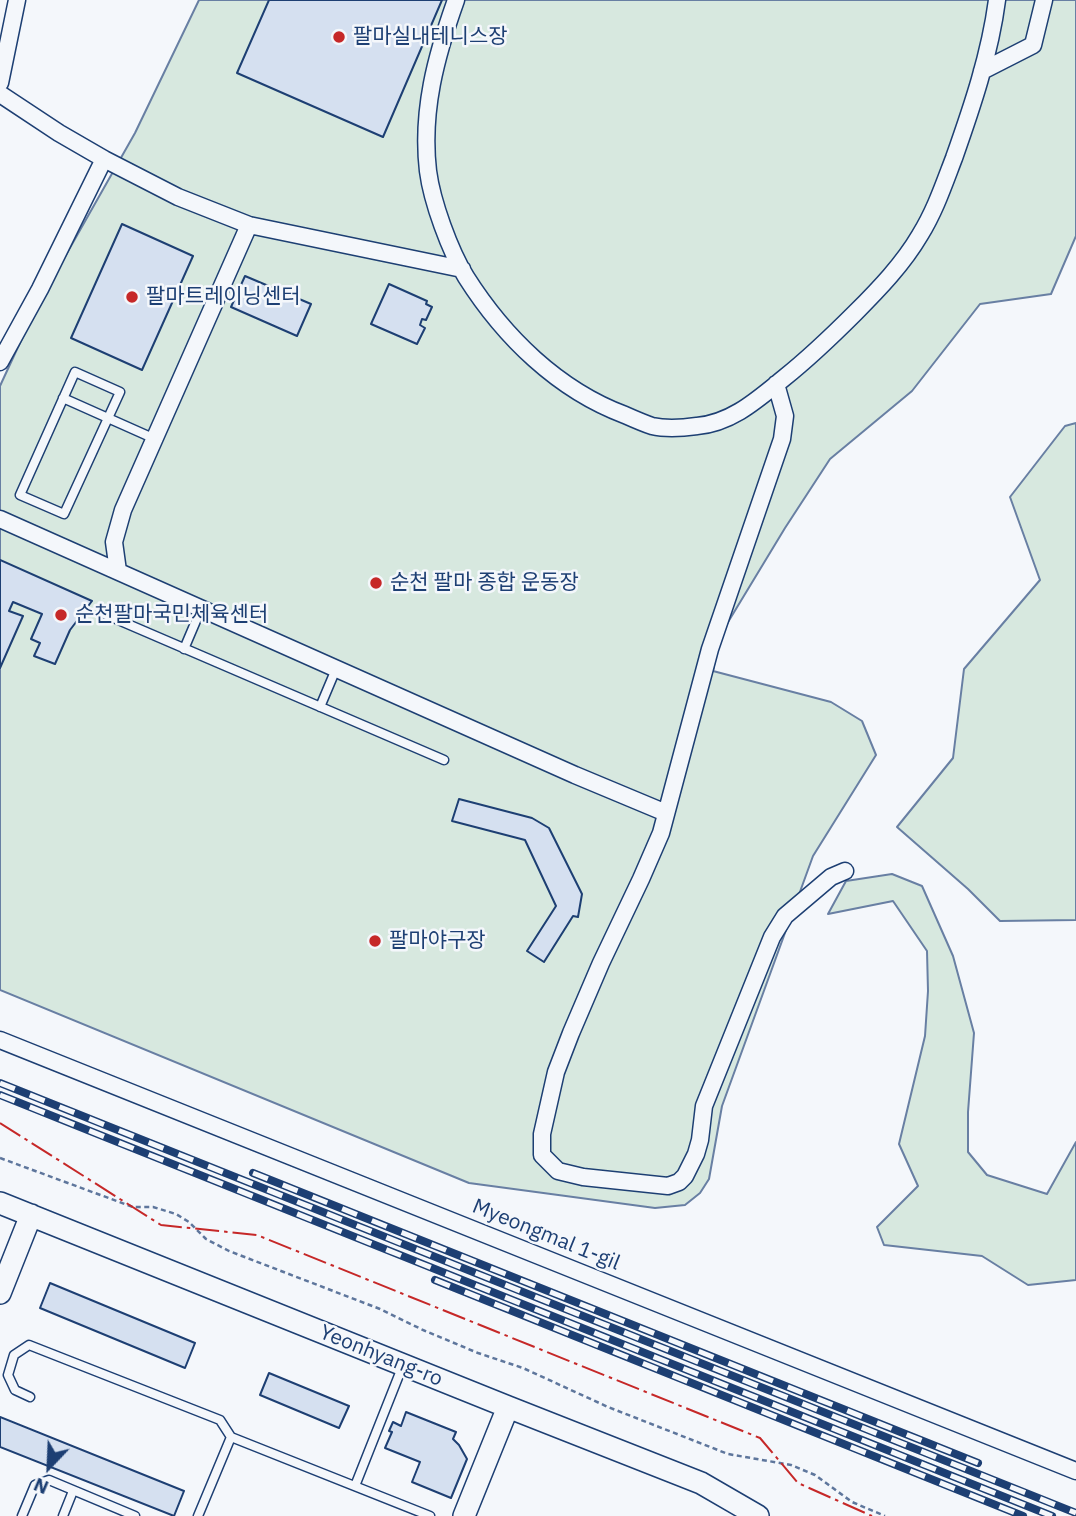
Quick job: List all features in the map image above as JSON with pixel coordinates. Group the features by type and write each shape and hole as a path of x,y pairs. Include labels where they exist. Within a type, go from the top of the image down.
{"main road":[{"name":"Yeonhyang-ro","path":"0,1203 701,1483 758,1516"},
{"path":"0,1293 31,1215"},
{"path":"464,1516 508,1408"}],"street":[{"path":"0,83 17,0"},
{"path":"456,0 431,85 425,128 431,190 444,230 465,276 504,329 561,381 609,409 652,426 699,426 736,414 830,338 879,289 906,257 936,207 962,134 982,71 994,25 997,0"},
{"path":"982,71 1033,45 1044,0"},
{"path":"0,94 104,159 178,197 249,225 462,269"},
{"path":"0,362 10,336 40,289 104,159"},
{"path":"118,571 114,542 123,510 249,225"},
{"path":"776,384 785,416 782,439 710,649 661,833 601,962 556,1072 542,1134 542,1155 558,1171 583,1177 668,1186 679,1182 696,1154 704,1106 772,937 785,916 831,877 845,871"},
{"path":"0,519 666,813"},
{"name":"Myeongmal 1-gil","path":"0,1040 1076,1471"}],"lane":[{"path":"75,372 120,392 64,514 20,495 63,398 75,372"},
{"path":"63,398 155,439"},
{"path":"184,649 201,609"},
{"path":"102,613 444,760"},
{"path":"320,707 337,669"},
{"path":"30,1397 15,1391 8,1375 14,1355 29,1345 220,1420 231,1437 430,1516"},
{"path":"355,1486 403,1365"},
{"path":"198,1516 231,1437"},
{"path":"22,1516 35,1485 48,1480 135,1516"},
{"path":"63,1516 73,1491"},
{"path":"108,1516 112,1506"}],"path":[{"path":"0,1158 133,1207 153,1207 176,1213 206,1239 229,1251 380,1309 434,1335 523,1368 608,1407 728,1454 791,1465 815,1475 852,1502 885,1516"}],"shaded area":[{"name":"순천 팔마 종합 운동장","path":"199,0 1076,0 1076,236 1051,294 980,304 912,391 830,459 719,637 713,671 831,702 862,721 876,755 813,856 722,1106 709,1179 700,1193 685,1205 655,1208 469,1183 0,990 0,386 37,306 135,133"},
{"path":"1076,423 1076,920 1000,921 897,827 953,758 964,669 1040,580 1010,497 1065,426"},
{"path":"892,874 922,886 953,956 974,1033 968,1152 987,1175 1047,1194 1076,1142 1076,1280 1028,1285 982,1256 884,1245 877,1227 918,1186 899,1144 925,1036 927,951 893,901 828,914 846,881"}],"building":[{"name":"팔마실내테니스장","path":"269,0 442,0 383,137 237,73"},
{"name":"팔마트레이닝센터","path":"122,224 193,256 142,370 71,338"},
{"path":"245,276 311,304 297,336 231,307"},
{"path":"389,284 427,301 426,304 432,307 426,320 422,319 420,325 425,328 417,344 371,324"},
{"name":"순천팔마국민체육센터","path":"0,560 92,601 70,630 55,664 34,656 40,643 31,639 42,614 13,602 9,611 23,616 0,668"},
{"path":"459,799 532,818 549,828 582,894 578,917 573,916 544,962 527,951 556,906 525,840 452,821"},
{"path":"50,1283 195,1343 185,1368 40,1308"},
{"path":"269,1373 349,1406 339,1428 260,1395"},
{"path":"406,1412 456,1432 453,1439 467,1459 451,1498 412,1482 420,1462 385,1448 393,1422 401,1426"},
{"path":"0,1417 184,1491 174,1516 0,1447"}],"railway":[{"path":"0,1083 1076,1513"},
{"path":"0,1095 1052,1516"},
{"path":"253,1173 978,1463"},
{"path":"435,1280 1023,1516"}],"power":[{"path":"0,1123 161,1225 257,1235 760,1438 798,1483 872,1516"}],"place":[{"name":"팔마실내테니스장","path":"339,37"},
{"name":"팔마트레이닝센터","path":"132,297"},
{"name":"순천 팔마 종합 운동장","path":"376,583"},
{"name":"순천팔마국민체육센터","path":"61,615"},
{"name":"팔마야구장","path":"375,941"}]}
